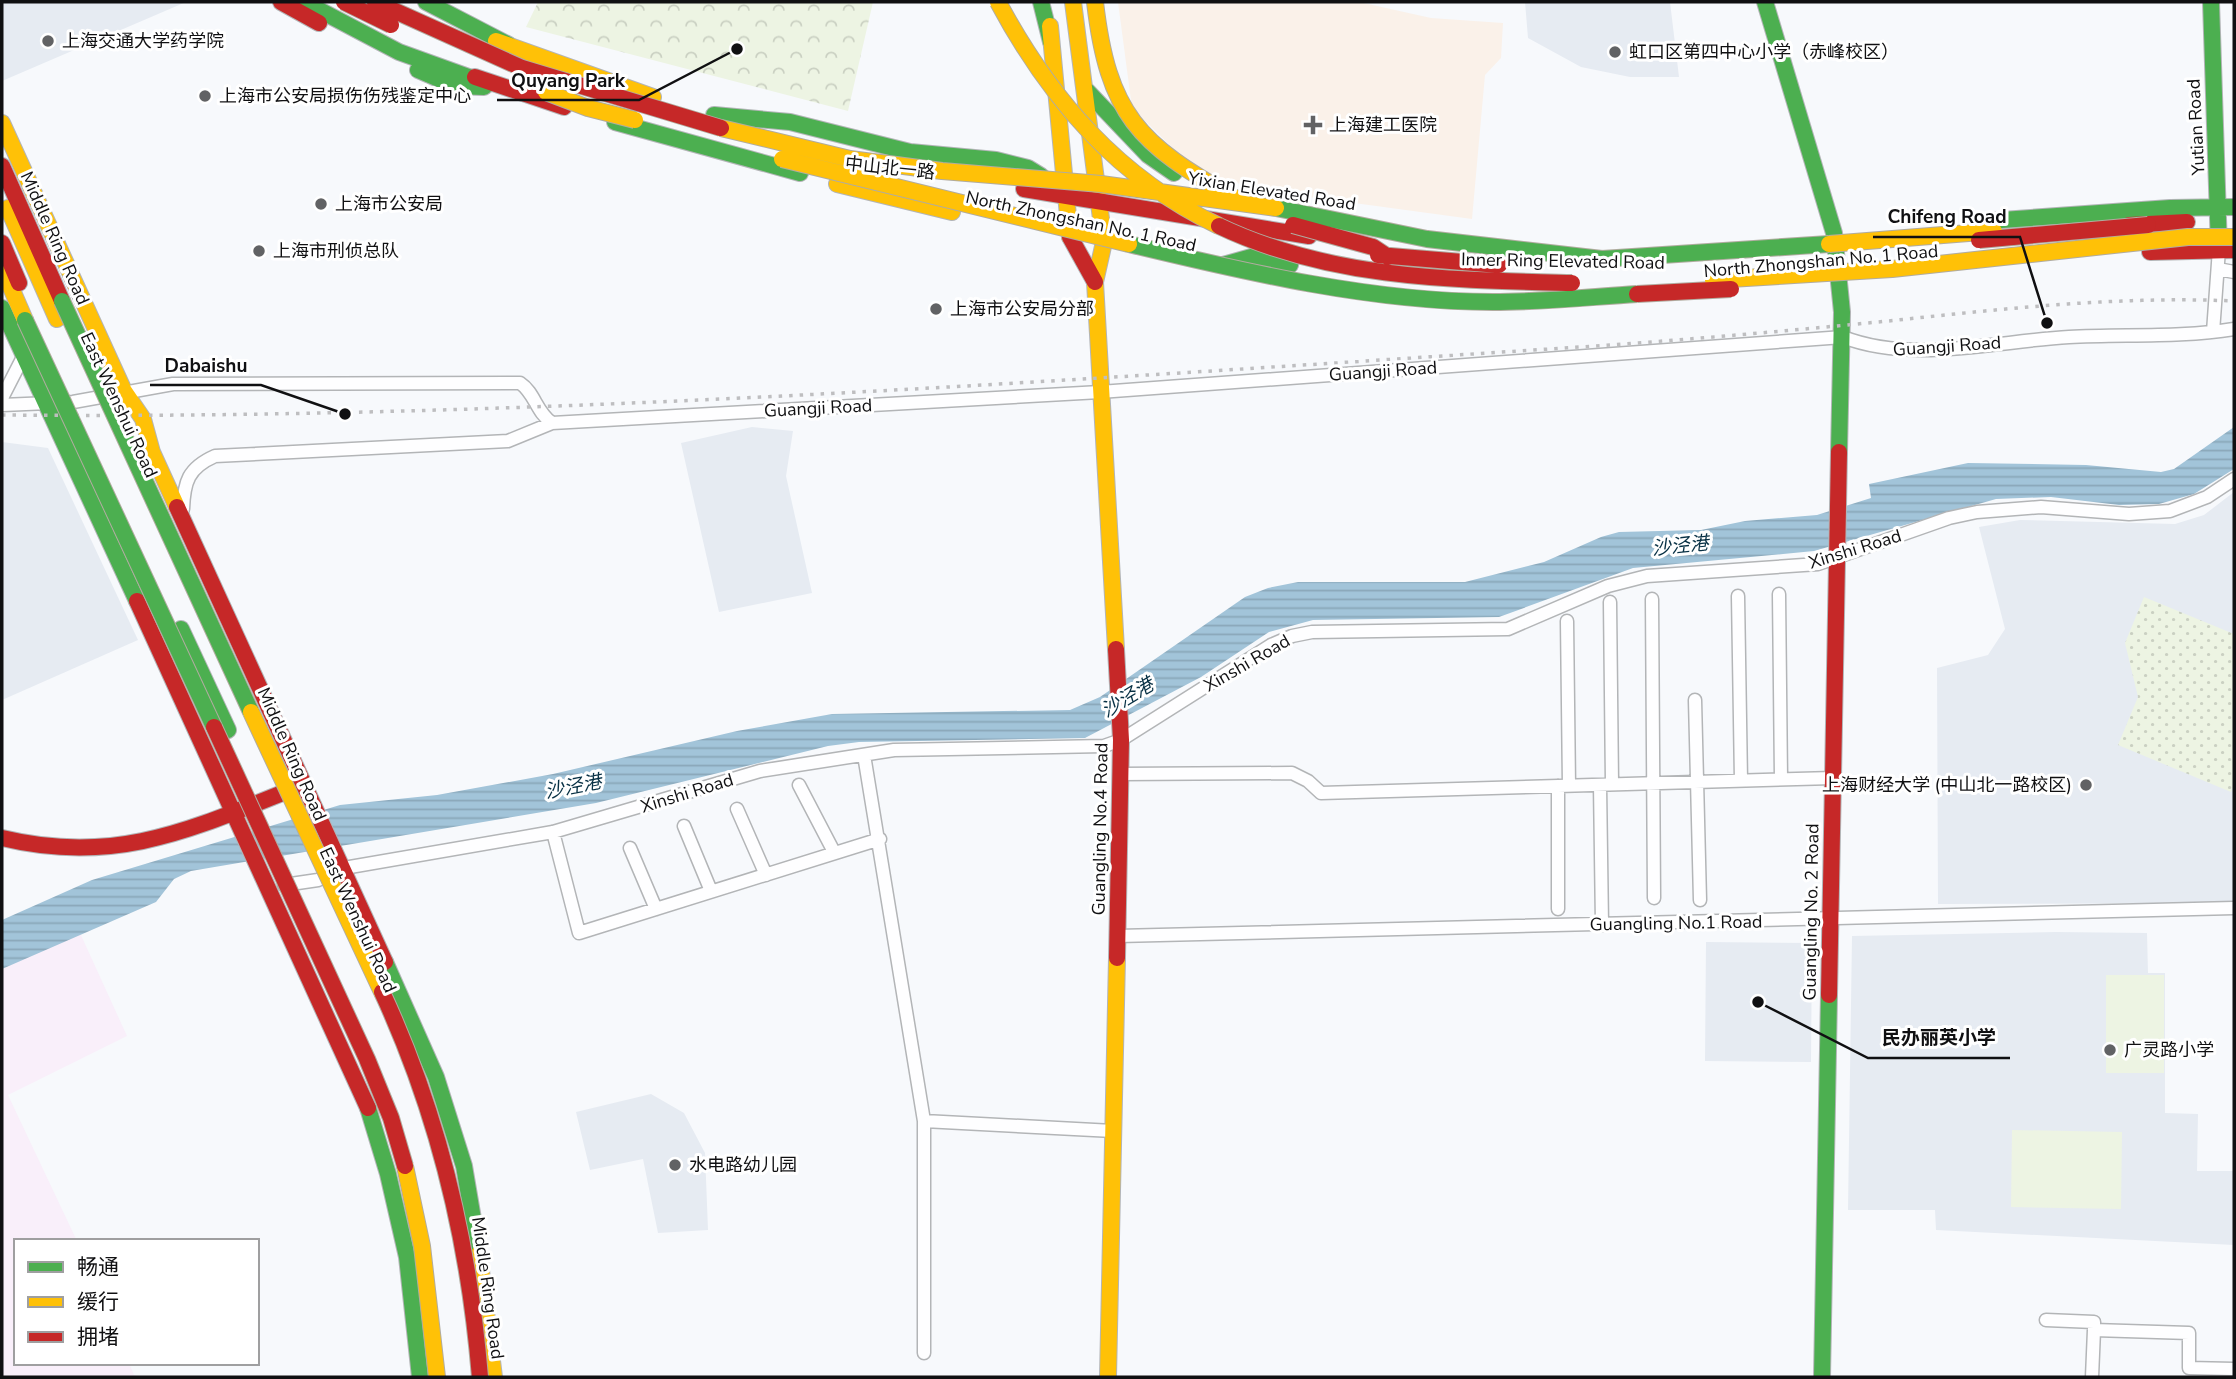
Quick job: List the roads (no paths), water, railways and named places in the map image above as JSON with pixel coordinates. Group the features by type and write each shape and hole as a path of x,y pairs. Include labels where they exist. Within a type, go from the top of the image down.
{"main road":[{"path":"281,2 384,56 455,86 494,86"},
{"path":"303,2 399,52 494,86"},
{"name":"North Zhongshan No. 1 Road","path":"327,2 494,86 890,199 1104,242 1208,268 1255,256 1460,298 1586,301 2138,252 2227,250"},
{"path":"344,2 460,58 588,108 856,179 1269,275 1396,295 1492,302 1731,289 1787,279"},
{"name":"Yixian Elevated Road","path":"375,2 431,30 522,68 680,118 850,159 942,171 1101,184 1287,209 1427,239 1484,247 1602,259 1695,255 1994,231 2187,222"},
{"path":"395,2 446,25 509,45 581,74 734,121 773,120 911,152 1007,162 1033,169 1065,195"},
{"path":"426,2 509,45"},
{"path":"446,2 509,45"},
{"name":"Inner Ring Elevated Road","path":"998,2 1040,74 1081,127 1116,158 1167,196 1224,230 1301,258 1373,271 1464,281 1602,284 1787,279 1878,272 2188,237 2234,237"},
{"name":"Inner Ring Elevated Road","path":"1015,2 1039,45 1089,111 1131,151 1167,178 1217,209 1272,233 1325,247 1513,266 1719,263 2187,222 2234,222"},
{"path":"1041,2 1051,42"},
{"path":"1049,2 1067,216 1065,236"},
{"path":"1073,2 1087,91 1104,242 1095,282"},
{"path":"1095,2 1110,82 1124,109 1145,136 1206,182 1265,214 1316,233 1390,253"},
{"name":"Guangling No. 2 Road","path":"1765,2 1834,233 1843,337 1822,1377"},
{"name":"Yutian Road","path":"2211,2 2227,207 2227,250"},
{"path":"1087,91 1148,155 1206,196 1238,209 1347,232 1390,253"},
{"name":"North Zhongshan No. 1 Road","path":"734,121 752,131 883,171 1065,195 1390,253 1559,254 2227,207"},
{"name":"East Wenshui Road","path":"2,123 124,391 136,402 150,436 152,452 270,704 436,1077 464,1166 481,1267 494,1377"},
{"name":"Middle Ring Road","path":"2,166 248,699 334,895 379,986 422,1087 458,1210 476,1320 480,1377"},
{"name":"中山北一路","path":"829,181 957,195 1067,216 1104,242"},
{"name":"East Wenshui Road","path":"2,195 382,1017 417,1102 442,1184 452,1235 468,1332 470,1377"},
{"path":"1018,206 1065,236 1095,282"},
{"path":"2,243 73,402 208,684 374,1045 412,1156 434,1258 447,1377"},
{"path":"2,267 336,992 391,1120 419,1230 431,1305 437,1377"},
{"path":"1208,268 1447,313 1511,313 1577,308 1837,280 1878,272"},
{"name":"Guangling No.4 Road","path":"1095,282 1120,734 1108,1377"},
{"path":"2,308 363,1093 388,1174 407,1256 420,1377"},
{"path":"224,677 270,704"},
{"path":"198,738 208,684"},
{"path":"2,838 60,850 110,850 137,845 233,813 306,784"},
{"path":"417,1102 454,1134"},
{"path":"371,1118 412,1156"}],"street":[{"path":"2213,332 2217,269 2227,250"},
{"path":"2217,269 2234,272"},
{"name":"Guangji Road","path":"182,513 184,482 197,464 215,456 508,441 552,423 1100,392 1843,337 1870,347 1900,351 2063,337 2234,330"},
{"path":"2,398 23,357"},
{"path":"2,405 73,402 173,384 520,383 529,389 537,408 552,423"},
{"name":"Xinshi Road","path":"269,887 318,880 344,868 553,832 760,771 894,750 1083,749 1120,734 1270,645 1292,636 1312,632 1508,629 1608,586 1647,576 1807,565 1837,552 1963,514 2041,507 2129,514 2170,511 2207,497 2234,479"},
{"path":"1779,594 1781,779"},
{"path":"1738,596 1741,781"},
{"path":"1652,599 1654,898"},
{"path":"1602,925 1610,602"},
{"path":"1558,909 1564,786 1567,621"},
{"path":"1695,700 1700,900"},
{"path":"863,755 880,839 924,1121 924,1353"},
{"path":"1120,774 1292,774 1308,781 1321,793 1833,778"},
{"path":"799,785 834,852"},
{"path":"737,809 766,875"},
{"path":"684,826 711,891"},
{"path":"553,832 579,933 880,839"},
{"path":"630,848 656,909"},
{"name":"Guangling No.1 Road","path":"1118,936 2234,908"},
{"path":"924,1121 1114,1131"},
{"path":"2046,1320 2094,1322 2092,1377"},
{"path":"2094,1330 2189,1332 2189,1372 2234,1369"}],"water":[{"name":"沙泾港","path":"2234,427 2234,469 2194,494 2159,504 2119,505 2051,497 1996,499 1814,551 1633,568 1499,617 1313,620 1269,632 1201,677 1085,738 859,742 828,746 596,803 191,871 174,879 156,902 2,969 2,920 92,880 340,805 437,795 553,774 737,731 832,714 1070,710 1100,697 1245,597 1268,588 1298,582 1465,582 1544,562 1619,532 1701,530 1745,521 1817,515 1871,498 1869,484 1968,463 2086,465 2161,472 2174,469"}],"railway":[{"path":"2,415 400,411 799,395 1596,346 2066,304 2150,300 2234,301"}],"place":[{"name":"上海交通大学药学院","path":"48,41"},
{"name":"Quyang Park","path":"737,49"},
{"name":"虹口区第四中心小学（赤峰校区）","path":"1615,52"},
{"name":"上海市公安局损伤伤残鉴定中心","path":"205,96"},
{"name":"上海建工医院","path":"1313,125"},
{"name":"上海市公安局","path":"321,204"},
{"name":"上海市刑侦总队","path":"259,251"},
{"name":"上海市公安局分部","path":"936,309"},
{"name":"Chifeng Road","path":"2047,323"},
{"name":"Dabaishu","path":"345,414"},
{"name":"上海财经大学 (中山北一路校区)","path":"2086,785"},
{"name":"民办丽英小学","path":"1758,1002"},
{"name":"广灵路小学","path":"2110,1050"},
{"name":"水电路幼儿园","path":"675,1165"}]}
